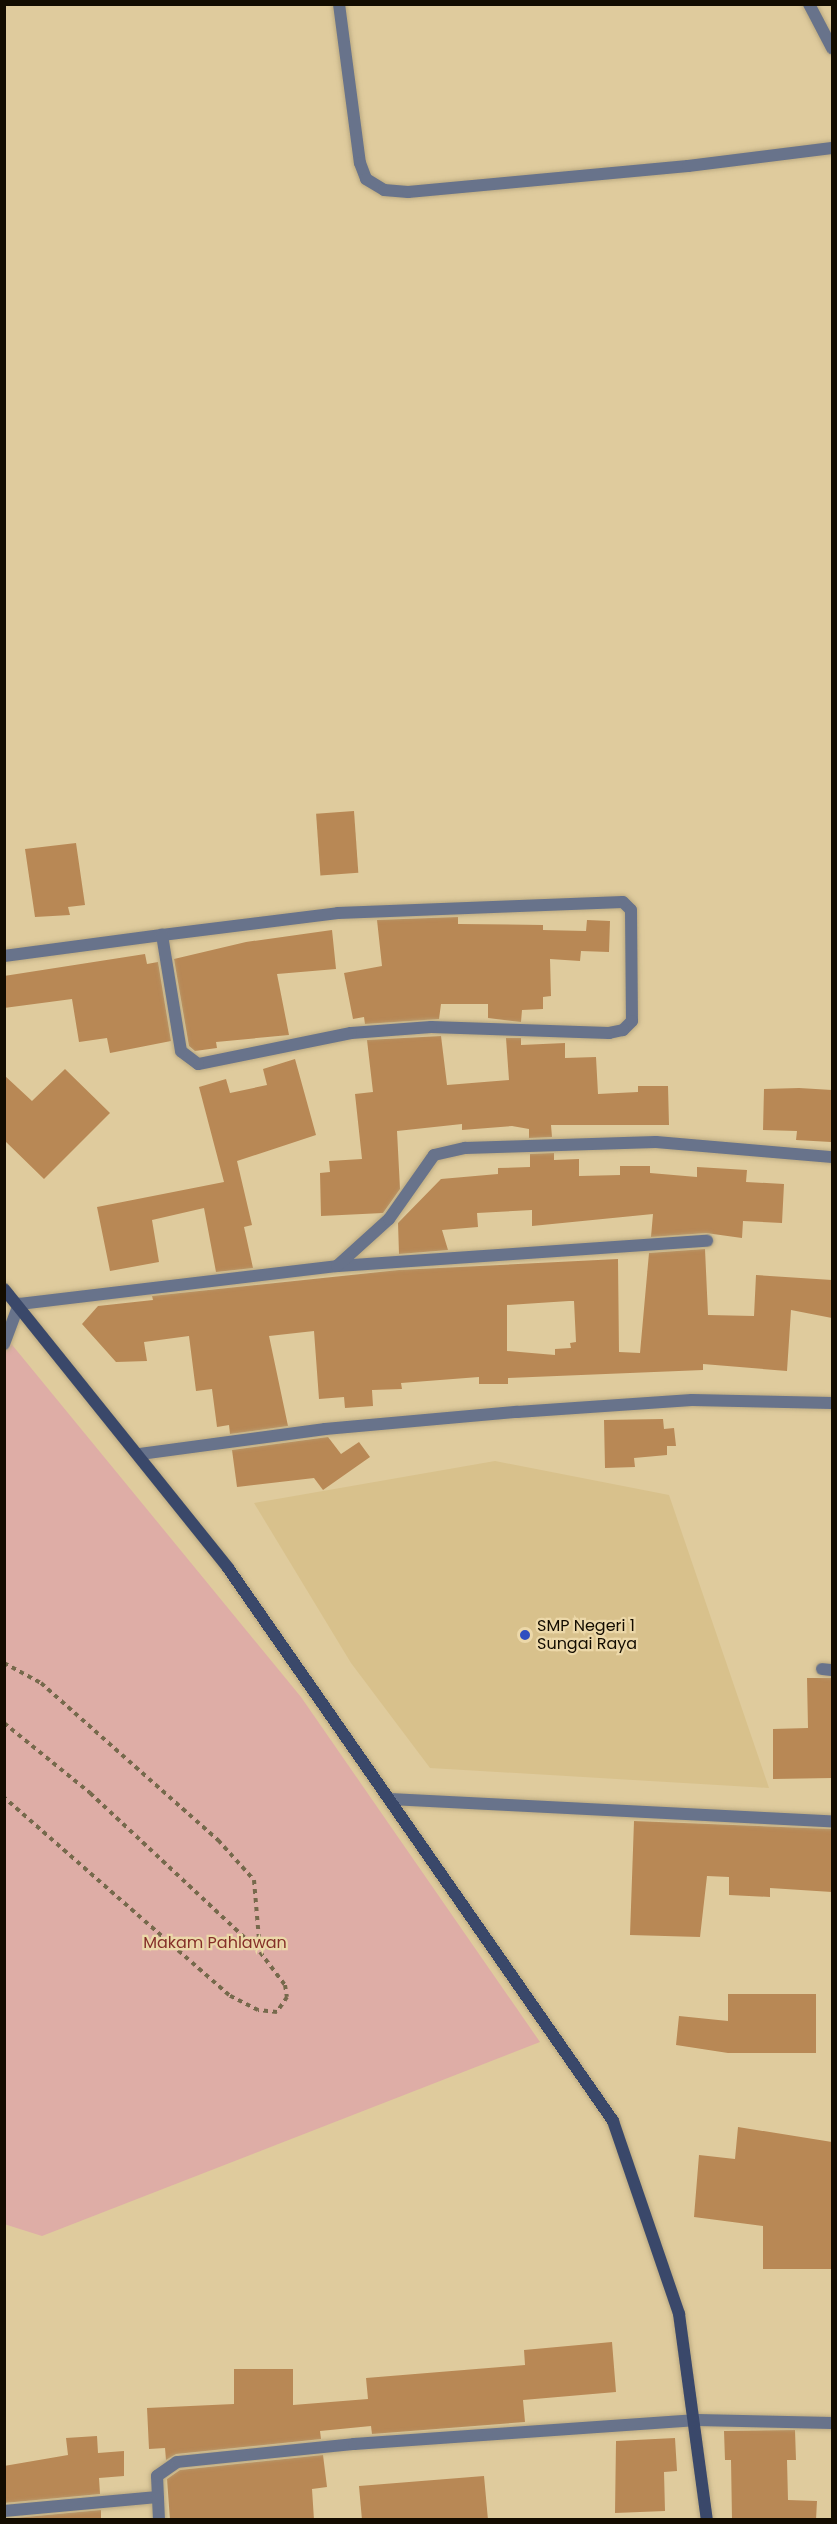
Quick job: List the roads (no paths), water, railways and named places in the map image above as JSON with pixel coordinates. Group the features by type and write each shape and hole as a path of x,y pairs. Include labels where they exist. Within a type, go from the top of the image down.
{"main road":[{"path":"4,1289 19,1304 140,1454 228,1568 391,1798 614,2121 679,2314 697,2420 707,2520"}],"street":[{"path":"339,4 360,163 366,179 384,190 408,192 665,168 832,148"},
{"path":"809,4 832,48"},
{"path":"4,956 162,935 338,913 623,902 631,910 632,1022 623,1030 609,1033 431,1027 351,1033 198,1064 181,1051 162,935"},
{"path":"337,1266 389,1219 434,1155 465,1148 656,1142 832,1157"},
{"path":"4,1344 19,1304 337,1266 707,1242"},
{"path":"140,1454 325,1429 517,1412 692,1400 832,1403"},
{"path":"391,1798 832,1821"},
{"path":"159,2520 157,2476 177,2462 354,2444 697,2420 832,2423"},
{"path":"4,2511 157,2497"}],"place":[{"name":"SMP Negeri 1 Sungai Raya","path":"525,1635"}],"park label":[{"name":"Makam Pahlawan","path":"215,1943"}]}
